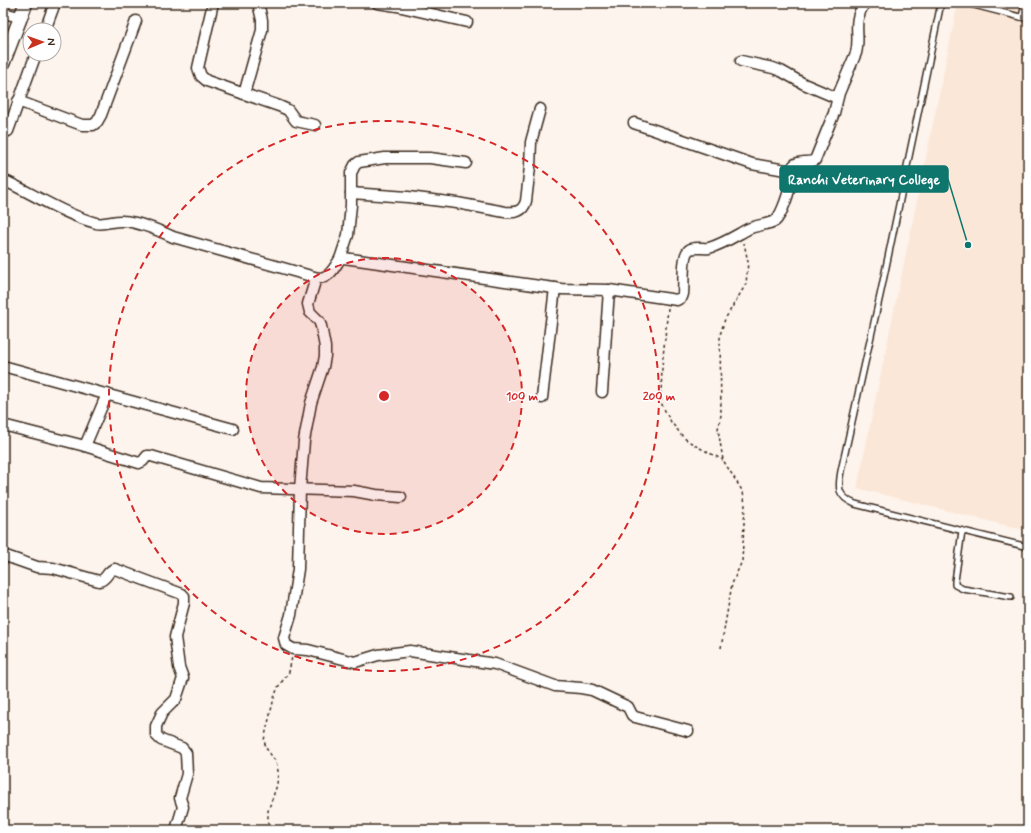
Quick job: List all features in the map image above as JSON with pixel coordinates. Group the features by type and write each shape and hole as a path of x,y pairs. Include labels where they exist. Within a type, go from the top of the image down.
{"street":[{"path":"3,63 6,45 26,3"},
{"path":"48,22 55,3"},
{"path":"213,3 199,61 198,71 200,76 207,81 279,106 288,110 296,121 315,126"},
{"path":"244,94 262,30 262,20 258,3"},
{"path":"376,3 397,6 467,22"},
{"path":"340,259 344,258 555,288 609,290 677,300 682,297 683,294 685,258 687,252 689,250 709,248 720,244 749,229 771,223 778,218 790,182 791,171 797,164 812,162 815,160 856,53 857,22 859,13 865,3"},
{"path":"3,13 20,18"},
{"path":"18,101 82,125 93,125 97,122 101,115 136,21"},
{"path":"741,61 766,65 777,69 804,84 838,98"},
{"path":"8,131 33,62"},
{"path":"351,193 408,197 457,203 510,213 519,211 525,206 530,167 530,142 540,109"},
{"path":"634,123 752,164 791,171"},
{"path":"3,180 72,215 98,224 129,221 153,228 173,237 316,278 323,278 328,275 340,259 348,235 351,173 355,165 359,162 385,158 430,158 466,163"},
{"path":"316,278 308,308 319,321 321,326 325,356 306,425 300,489 298,569 291,615 284,638 286,645 293,650 308,650 356,662 378,655 410,651 495,664 555,686 592,690 628,707 632,715 688,731"},
{"path":"542,398 555,288"},
{"path":"602,392 609,290"},
{"path":"3,366 233,429"},
{"path":"85,446 107,394"},
{"path":"3,425 85,446 139,463 143,461 146,456 151,456 262,488 278,490 300,489 354,491 401,497"},
{"path":"3,555 37,567 54,568 99,581 104,580 109,572 115,570 152,582 184,596 184,603 175,637 179,667 183,678 176,699 162,714 156,731 158,738 184,749 186,754 187,774 180,798 183,807 176,830"}],"lane":[{"path":"941,3 879,299 844,455 839,485 843,498 854,504 1028,547"},
{"path":"966,3 1028,18"},
{"path":"1022,17 1025,3"},
{"path":"962,531 955,585 963,589 1011,597"}],"path":[{"path":"721,648 732,584 742,560 745,504 743,492 723,460 718,436 718,426 721,415 719,340 723,322 746,284 748,270 748,256 741,233"},
{"path":"669,299 660,394 662,405 671,422 684,438 723,460"},
{"path":"270,830 268,823 268,811 277,785 278,771 276,762 266,748 264,740 274,698 278,687 289,672 293,650"}],"shaded area":[{"path":"958,3 1028,3 1028,531 857,488"}],"place":[{"name":"Ranchi Veterinary College","path":"968,245"}]}
